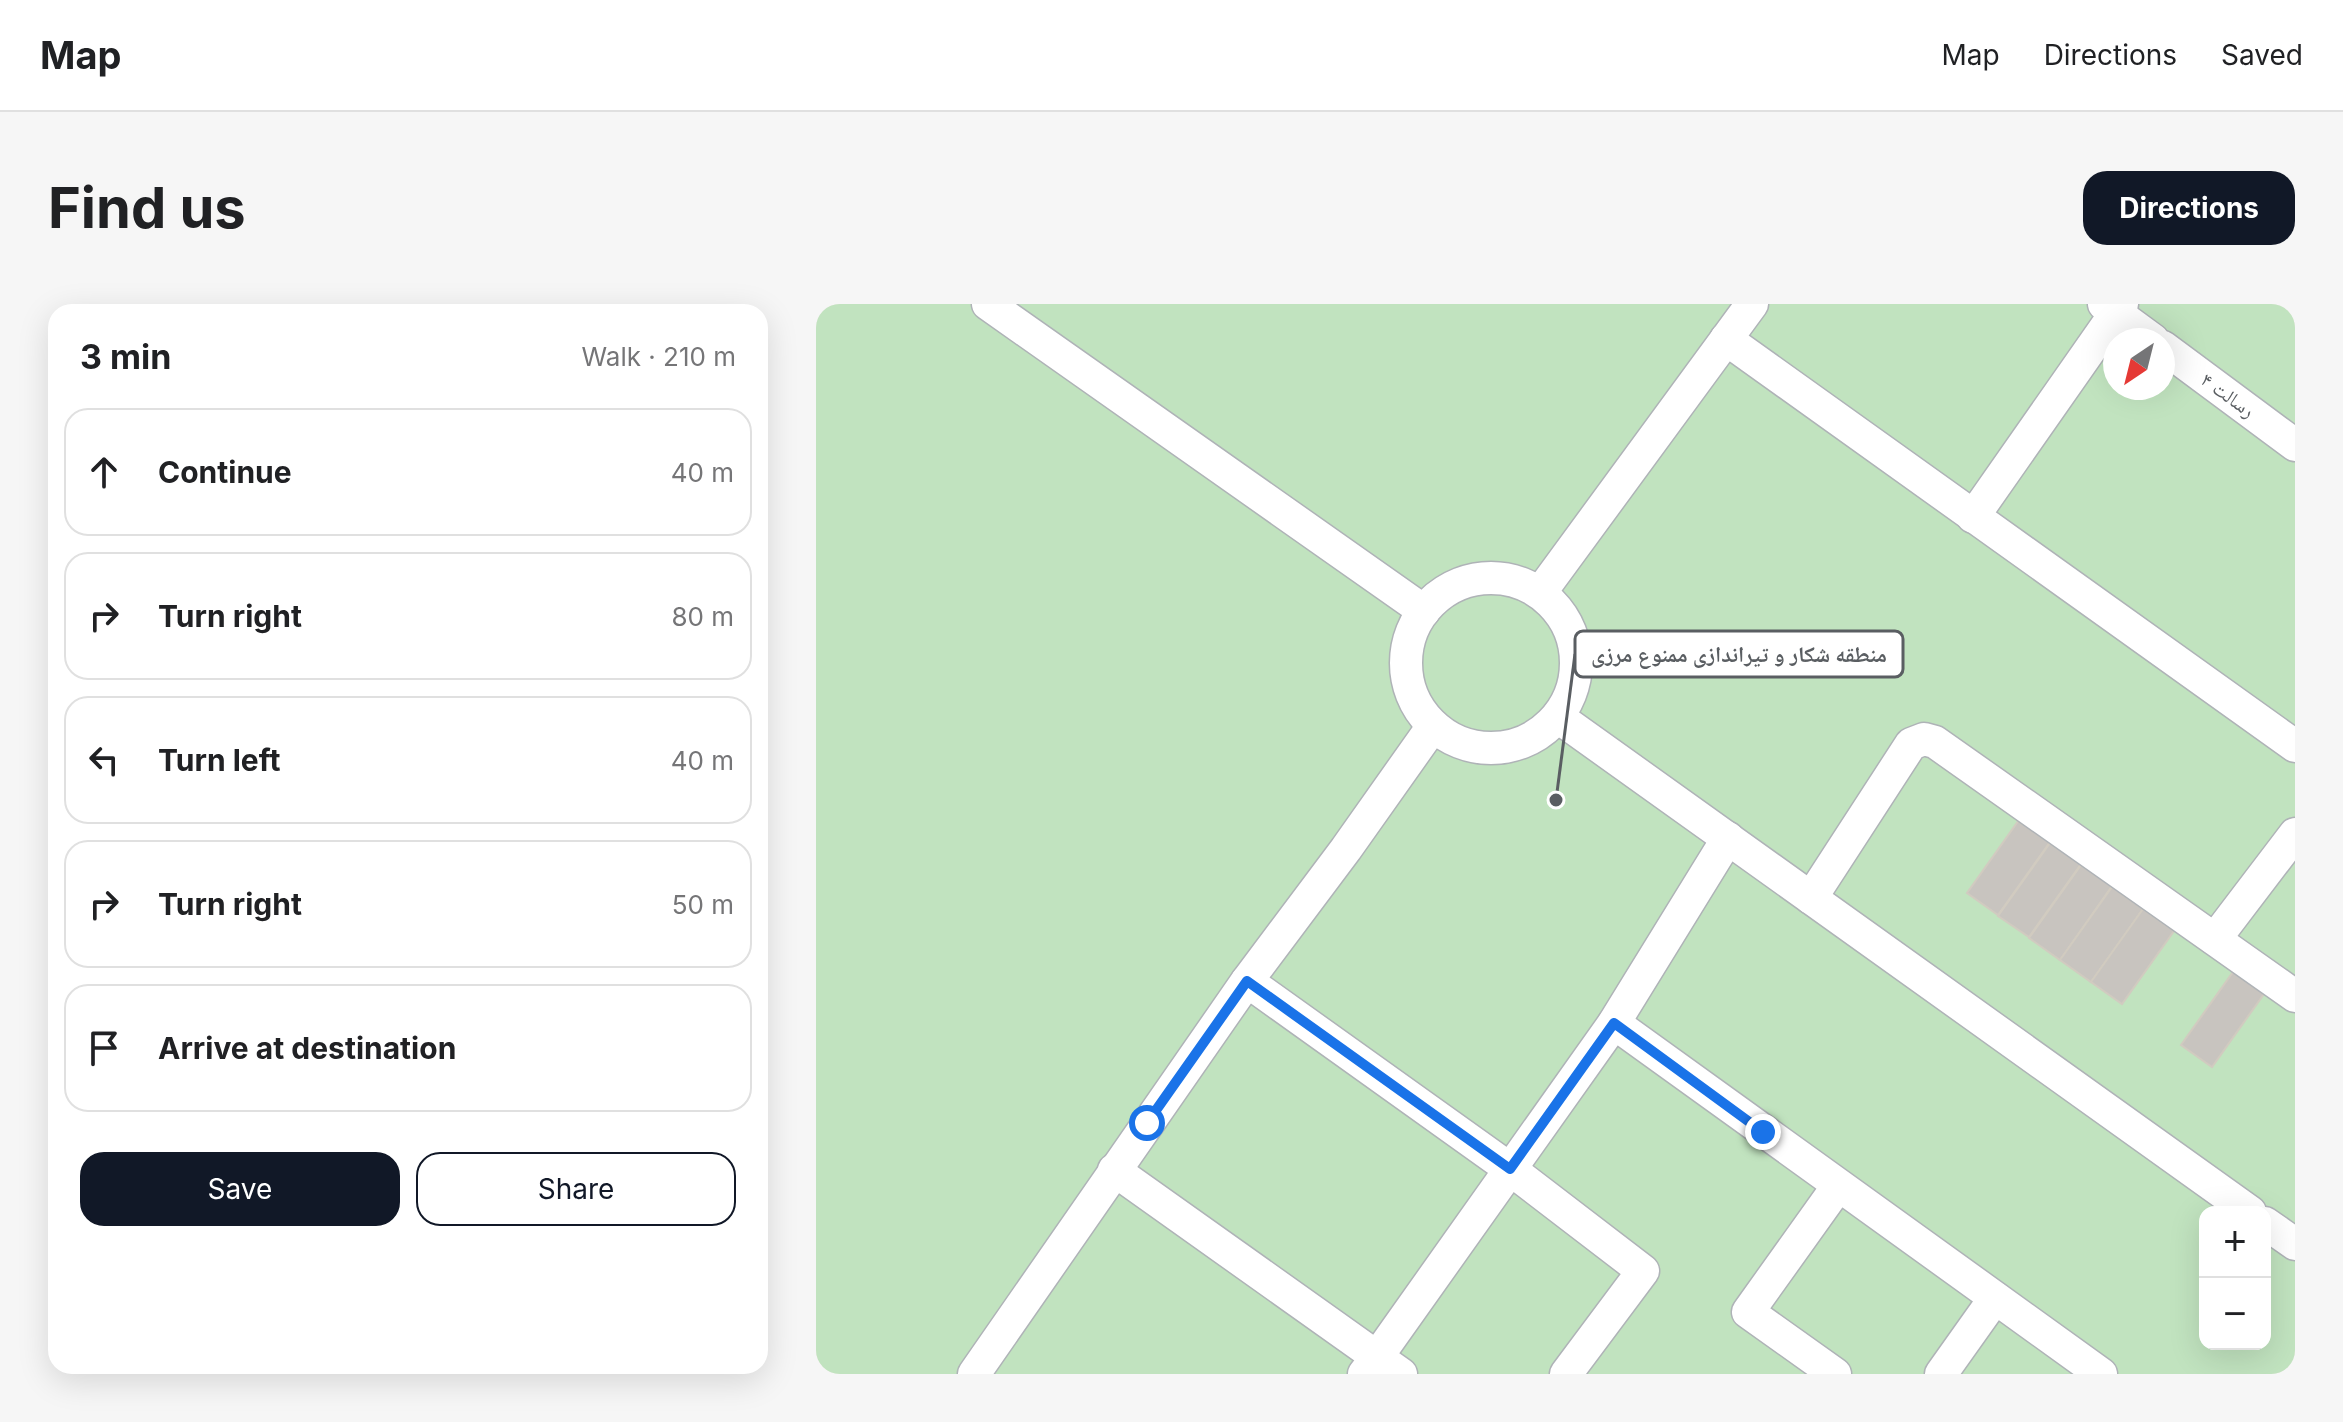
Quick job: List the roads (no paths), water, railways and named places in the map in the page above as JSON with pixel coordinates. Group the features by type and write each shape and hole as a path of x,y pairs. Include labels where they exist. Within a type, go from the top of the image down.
{"street":[{"path":"988,304 1424,611"},
{"path":"1540,593 1752,304"},
{"path":"1973,517 2114,307 2139,328"},
{"path":"1726,339 2295,746"},
{"name":"رسالت ۴","path":"2175,356 2295,443"},
{"path":"1498,578 1520,582 1540,593 1564,618 1576,651 1574,687 1558,717 1538,736 1512,747 1484,749 1457,742 1433,726 1416,704 1407,679 1406,652 1414,627 1429,604 1450,588 1475,579 1498,578"},
{"path":"1558,717 2242,1206"},
{"path":"974,1374 1247,981 1433,726"},
{"path":"1811,898 1911,744 1924,739 1935,742 2295,996"},
{"path":"2215,939 2295,834"},
{"path":"1114,1170 1381,1368 1510,1169 1614,1023 1728,838"},
{"path":"1247,981 1510,1169 1643,1271 1566,1374"},
{"path":"1614,1023 2101,1374"},
{"path":"1835,1374 1748,1312 1838,1186"},
{"path":"2271,1227 2295,1244"},
{"path":"1941,1374 1995,1298"}],"place":[{"name":"منطقه شکار و تیراندازی ممنوع مرزی","path":"1556,800"}]}
